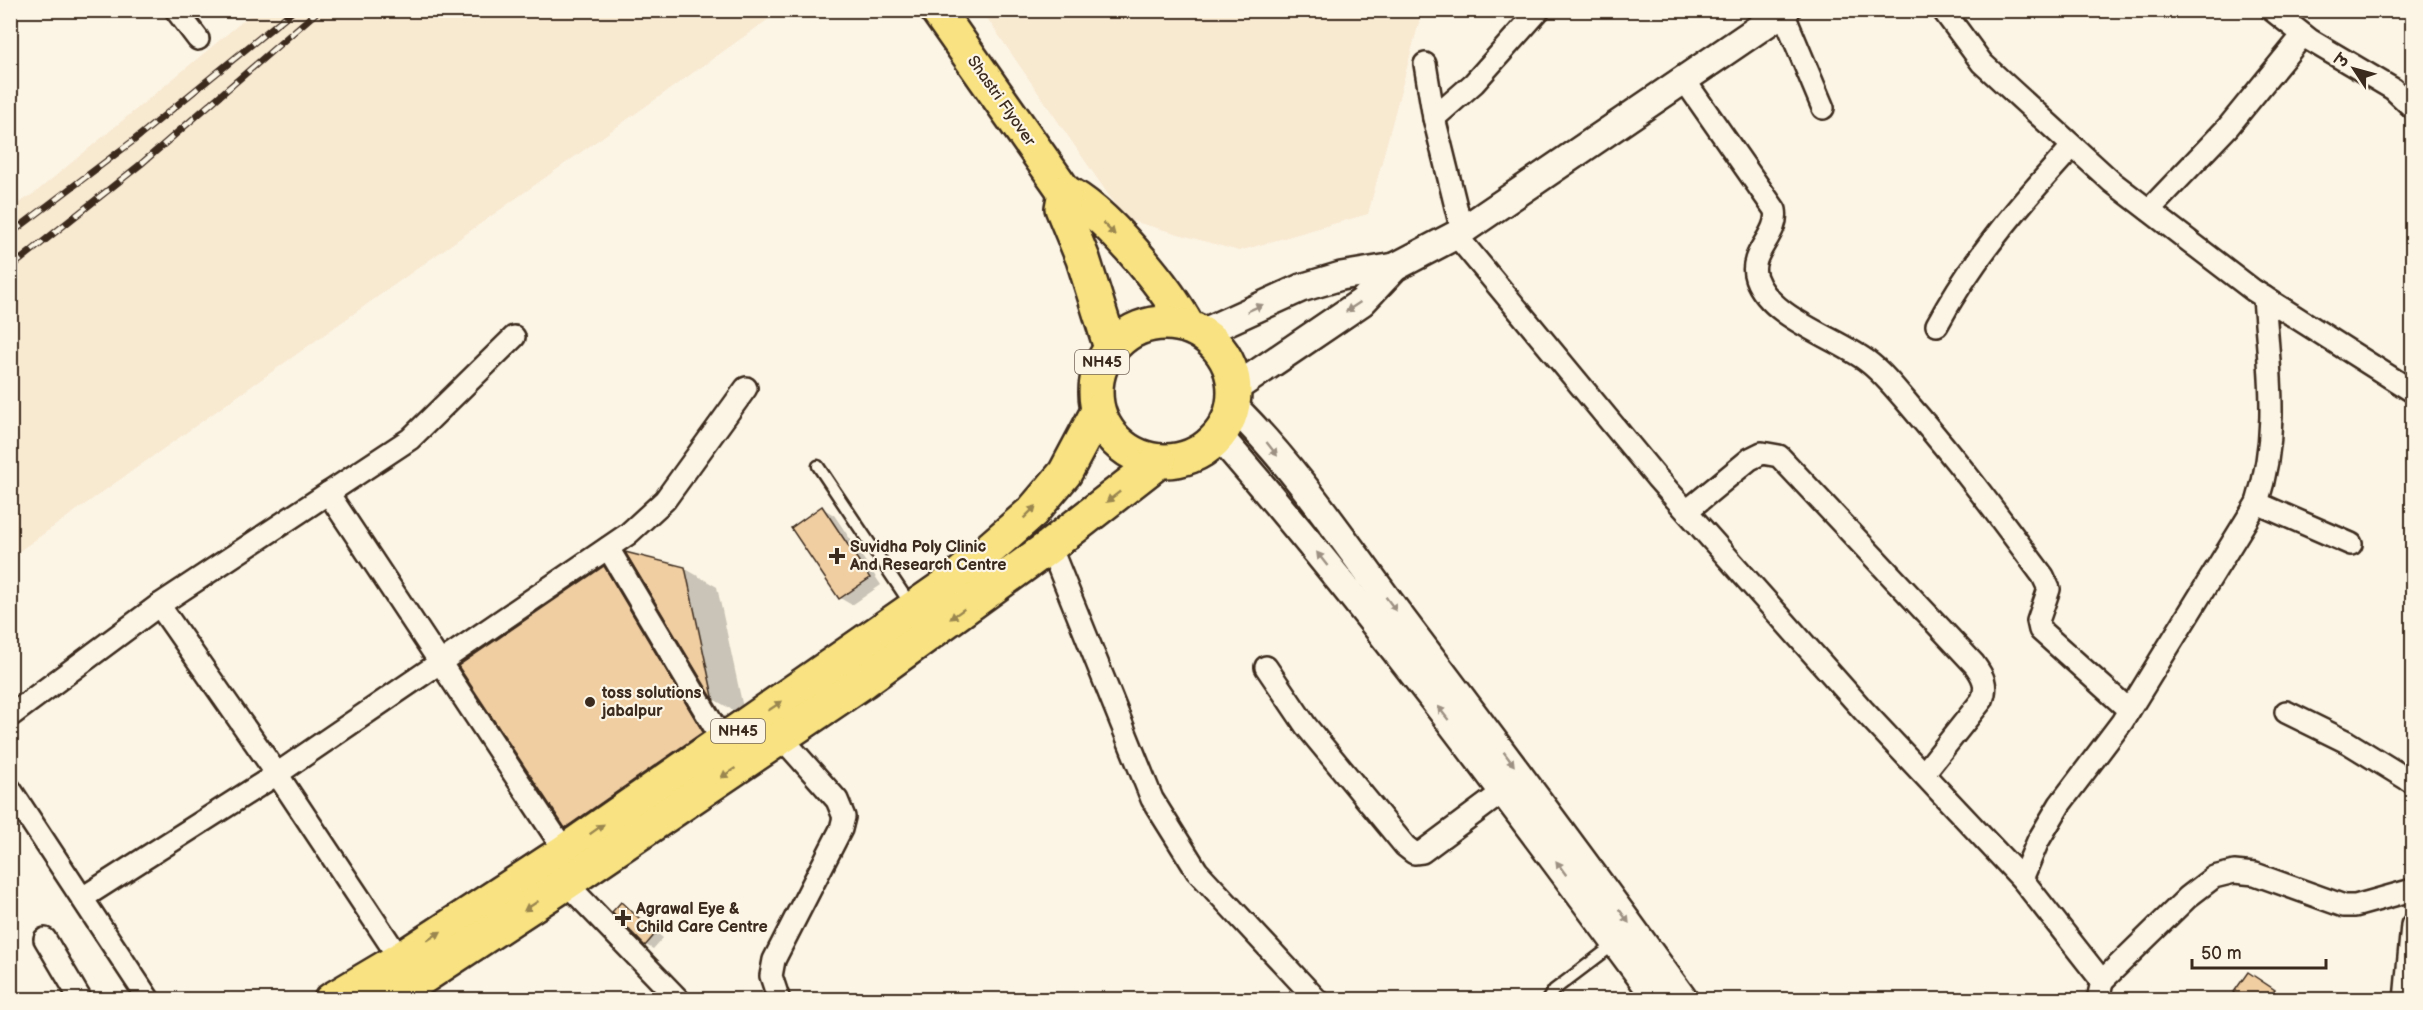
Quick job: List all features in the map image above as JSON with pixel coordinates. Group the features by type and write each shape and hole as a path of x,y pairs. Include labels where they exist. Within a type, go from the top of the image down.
{"highway":[{"name":"Shastri Flyover","path":"938,10 1065,192"},
{"path":"1065,192 1086,206 1140,260 1194,329 1225,356 1234,397"},
{"name":"NH45","path":"1065,192 1062,208 1083,259 1111,348"},
{"name":"NH45","path":"1194,329 1154,323 1123,336 1111,348 1096,378 1095,395 1098,411 1114,440 1142,458 1159,461 1192,456 1219,436 1234,397"},
{"name":"NH45","path":"331,999 399,959 565,851 955,579 1032,512 1065,473 1098,411"},
{"name":"NH45","path":"388,999 566,883 864,681 1050,546 1159,461"}],"street":[{"path":"176,10 198,39"},
{"path":"1434,118 1474,83 1539,10"},
{"path":"1944,10 1982,63 2072,147 2149,210 2264,297 2412,391"},
{"path":"2272,10 2303,35 2393,89 2412,107"},
{"path":"1194,329 1301,288 1341,276 1395,267 1459,233 1685,81 1783,11 1823,108"},
{"path":"2149,210 2228,127 2303,35"},
{"path":"1425,64 1434,118 1459,233 1657,478 1688,510 1745,579 2022,879 2100,990 2188,897 2214,877 2234,872 2255,874 2344,906 2355,906 2412,890"},
{"path":"1685,81 1775,210 1777,220 1754,267 1756,277 1766,295 1803,324 1867,361 1892,385 1954,457 2043,576 2049,589 2038,621 2040,630 2129,710"},
{"path":"1937,325 1967,273 2014,211 2072,147"},
{"path":"1395,267 1362,302 1234,397 1530,787 1684,999"},
{"path":"2022,879 2038,841 2060,804 2094,763 2129,710 2257,503 2266,474 2273,420 2264,297"},
{"path":"10,716 159,605 410,439 514,337"},
{"path":"84,897 277,774 628,534 665,500 746,388"},
{"path":"1219,436 1286,514 1504,791 1658,999"},
{"path":"1688,510 1750,459 1761,453 1779,456 1974,664 1984,680 1986,691 1982,700 1924,773"},
{"path":"328,493 565,851"},
{"path":"2257,503 2351,544"},
{"path":"1050,546 1152,799 1174,838 1197,871 1317,999"},
{"path":"608,548 723,741"},
{"path":"159,605 277,774 399,959"},
{"path":"1266,667 1306,726 1405,846 1414,853 1422,852 1504,791"},
{"path":"2286,712 2409,774"},
{"path":"779,999 771,976 774,960 841,829 844,817 837,800 781,737"},
{"path":"10,789 84,897 149,999"},
{"path":"566,883 679,999"},
{"path":"2405,999 2412,925"},
{"path":"45,939 81,999"}],"lane":[{"path":"818,466 913,607"},
{"path":"1547,999 1554,990 1616,943"}],"shaded area":[{"path":"255,11 780,11 11,557 11,208 36,192"},
{"path":"982,11 1422,11 1368,214 1239,251 1125,219"}],"building":[{"path":"822,506 870,578 839,599 791,528"},
{"path":"625,552 685,567 714,701"},
{"name":"toss solutions jabalpur","path":"604,566 703,732 565,828 458,666"},
{"path":"621,902 656,933 645,946 612,912"},
{"path":"2248,972 2275,990 2268,999 2229,999"}],"railway":[{"path":"10,234 133,141 294,10"},
{"path":"10,268 141,164 319,10"}],"place":[{"name":"Suvidha Poly Clinic And Research Centre","path":"837,556"},
{"name":"toss solutions jabalpur","path":"590,702"},
{"name":"Agrawal Eye & Child Care Centre","path":"623,918"}]}
